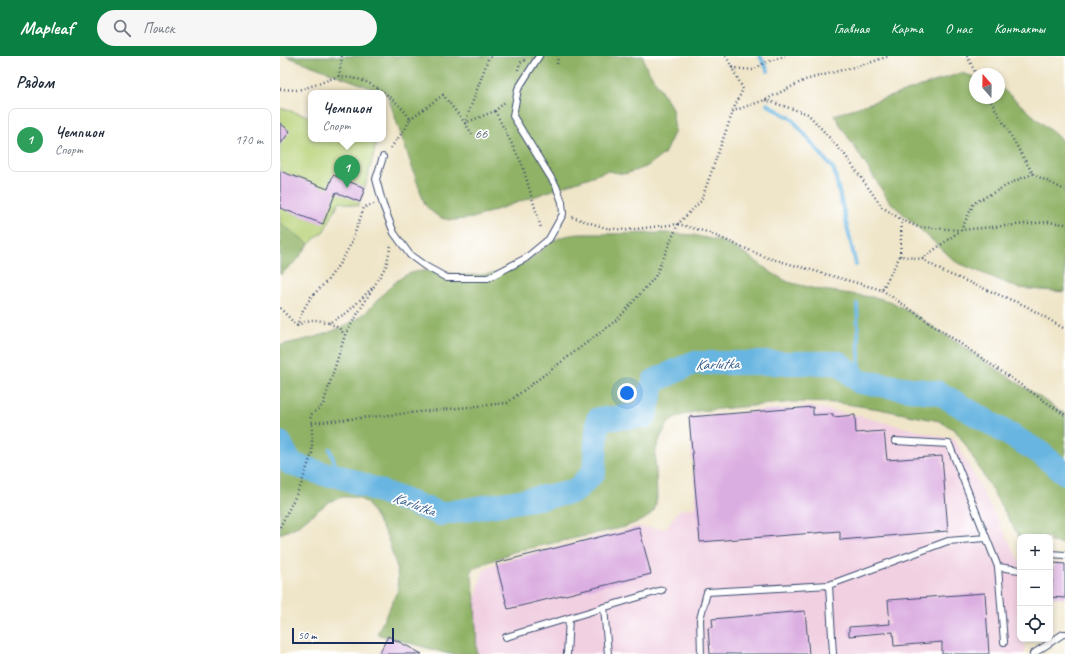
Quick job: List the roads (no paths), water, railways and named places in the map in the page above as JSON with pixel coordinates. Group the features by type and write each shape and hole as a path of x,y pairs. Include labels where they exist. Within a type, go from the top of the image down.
{"lane":[{"path":"383,157 376,179 382,202 394,233 410,255 425,266 448,278 488,278 526,258 549,239 563,214 562,202 556,186 513,116 518,89 539,56"},
{"path":"895,441 949,444 998,567 1004,642"},
{"path":"701,654 700,620 707,592 829,585 948,541 986,538"},
{"path":"1053,554 1065,555"},
{"path":"998,567 1017,570"},
{"path":"829,585 833,654"},
{"path":"506,637 662,590"},
{"path":"604,607 608,654"},
{"path":"567,654 569,618"},
{"path":"1033,654 1062,634 1065,634"}],"waterway":[{"path":"760,56 768,71"},
{"path":"767,104 792,119 834,170 856,265"},
{"path":"857,304 860,382"},
{"name":"Karlutka","path":"280,443 291,464 324,474 339,476 441,514 574,492 594,472 598,419 645,416 654,381 693,363 839,363 860,382 939,393 1039,452 1065,473"},
{"path":"330,449 339,476"}],"place":[{"name":"Чемпион","path":"347,188"}],"park label":[{"name":"66","path":"481,133"}]}
